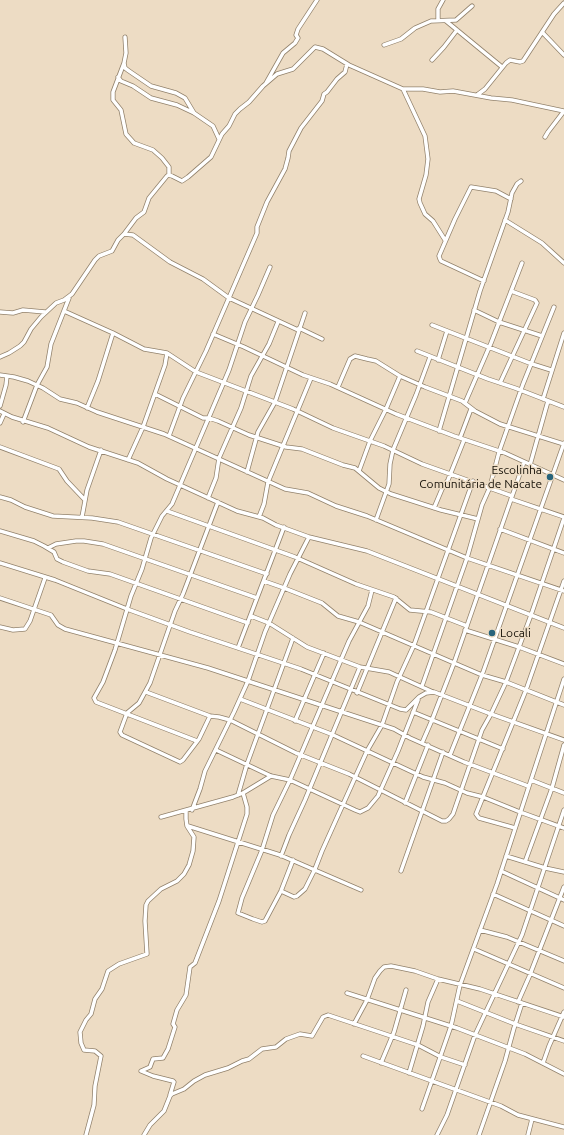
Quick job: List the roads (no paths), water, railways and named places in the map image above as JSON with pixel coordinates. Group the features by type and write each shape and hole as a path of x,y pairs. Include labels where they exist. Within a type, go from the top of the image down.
{"street":[{"path":"265,84 283,53 295,43 298,38 296,34 298,30 317,0"},
{"path":"438,20 438,9 443,0"},
{"path":"477,96 510,60 520,62 523,60 554,14 564,4 561,0"},
{"path":"384,45 401,39 419,25 438,20 456,20 472,6"},
{"path":"446,21 502,67"},
{"path":"432,60 457,30"},
{"path":"542,32 563,52"},
{"path":"23,422 37,385 46,367 52,344 68,298 95,260 99,256 112,250 136,218 144,212 149,198 169,175 169,167 162,158 153,150 134,143 126,134 121,110 113,100 113,92 124,63 126,53 125,37"},
{"path":"169,175 180,180 185,180 210,157 218,144 219,139 229,126 235,114 276,74 293,69 315,47 323,49 347,64 406,90 419,88 440,92 453,91 477,96 512,100 564,111 545,137"},
{"path":"124,63 125,68 151,86 176,93 185,98 194,113"},
{"path":"169,436 179,406 196,372 257,233 257,227 267,202 285,169 289,151 301,128 322,101 324,94 336,79 345,72 347,64"},
{"path":"118,77 121,81 133,86 151,98 177,105 194,113 213,126 219,139"},
{"path":"403,89 425,136 428,159 426,175 419,199 420,203 425,214 432,221 445,240"},
{"path":"439,431 474,310 505,220 514,188 521,181"},
{"path":"484,280 450,266 440,260 439,256 445,240 471,187 496,191 511,199"},
{"path":"505,220 542,243 564,263"},
{"path":"124,234 133,235 170,262 203,279 228,298 278,322 322,339"},
{"path":"464,403 489,348 522,263"},
{"path":"198,741 94,701 108,669 153,534 162,516 172,504 224,383 246,322 270,267"},
{"path":"500,383 537,303 535,300 511,290"},
{"path":"0,357 9,353 24,342 31,329 46,312 56,303 68,298"},
{"path":"422,686 467,558 478,519 490,487 499,452 521,390 554,307"},
{"path":"0,312 12,313 23,310 46,312"},
{"path":"474,310 499,322 542,336"},
{"path":"64,311 144,349 167,353 196,372 275,402 333,428 393,450 422,464 490,487 511,497 564,517 531,615 506,682 478,739 453,814 446,821 442,821 356,778 320,763 230,720 210,716 146,692"},
{"path":"247,472 257,438 275,402 305,313"},
{"path":"208,498 214,485 219,458 241,408 251,376 269,344 278,322"},
{"path":"432,325 489,348 551,370"},
{"path":"438,360 447,331"},
{"path":"87,408 98,381 113,333"},
{"path":"543,399 564,333"},
{"path":"213,334 263,355 311,378 338,388 406,418 499,452 564,480"},
{"path":"417,351 457,368 521,390 564,407"},
{"path":"128,460 166,366 167,353"},
{"path":"338,388 350,359 355,356 376,361 400,376 464,403 471,409 508,427 564,444 482,675 450,755"},
{"path":"376,520 386,492 393,450 430,357"},
{"path":"0,375 20,378 37,385 60,399 77,403 87,408 169,436 284,489 308,493 336,506 376,520 467,558 563,590"},
{"path":"0,406 6,385 6,376"},
{"path":"359,471 370,441 400,376"},
{"path":"259,516 264,504 268,482 311,378"},
{"path":"155,394 203,418 209,418 283,447 302,449 359,471 376,486 386,492 434,508 478,519"},
{"path":"530,465 548,401"},
{"path":"434,508 451,473 471,409"},
{"path":"0,423 2,412 23,422 48,428 89,447 138,463 237,512 259,516 309,537 363,550 564,628"},
{"path":"0,447 59,469 67,481 85,500"},
{"path":"0,452 7,449"},
{"path":"82,517 92,474 101,450"},
{"path":"422,743 454,663 524,462"},
{"path":"281,891 298,896 304,890 315,869 322,850 344,805 367,751 382,725 400,676 414,645 473,481"},
{"path":"0,497 53,516 82,517 118,522 267,574"},
{"path":"210,716 198,741 180,762 122,735 120,732 127,713 139,703 155,672 175,611 181,600 218,502"},
{"path":"167,511 298,558 372,590 396,598 410,610 426,611 446,618 466,628 519,646 564,664"},
{"path":"238,648 284,527"},
{"path":"500,529 564,553"},
{"path":"0,531 34,541 54,552 57,559 63,562 88,570 110,574 248,623"},
{"path":"192,810 205,771 248,681 269,623 309,537"},
{"path":"48,548 65,542 84,541 103,544 257,598"},
{"path":"0,563 55,580 127,609 257,654 400,709 406,710 419,697 426,693 434,692"},
{"path":"0,627 13,630 25,629 30,621 45,578"},
{"path":"264,581 322,603 338,616 382,631 482,675 506,682 564,705"},
{"path":"515,828 478,817 476,814 514,723 563,590 564,581"},
{"path":"293,860 281,891 265,921 258,921 238,913 242,898 262,850 273,815 290,780 349,641 368,606 372,590"},
{"path":"0,598 51,614 58,625 65,629 160,654 276,689 394,729 469,764 528,786"},
{"path":"357,692 396,598"},
{"path":"251,616 269,623 307,647 360,667 389,672 434,692 514,723 564,740"},
{"path":"238,795 247,764 276,689 293,638"},
{"path":"295,721 324,653"},
{"path":"281,856 288,835 360,667"},
{"path":"422,1109 451,1026 460,985 501,871 564,679"},
{"path":"216,750 271,776 290,780 360,812 376,798 392,764 419,697"},
{"path":"240,699 331,734 392,764 417,774 445,783 564,828"},
{"path":"413,712 503,749"},
{"path":"405,803 428,745"},
{"path":"525,862 552,788 564,745"},
{"path":"401,872 443,752"},
{"path":"161,817 192,810 238,795 271,776"},
{"path":"531,780 564,793"},
{"path":"144,1135 150,1125 164,1111 174,1082 141,1071 150,1067 153,1059 163,1058 168,1049 175,1028 173,1024 177,1010 186,995 190,967 195,963 219,901 247,814 247,807 243,793"},
{"path":"437,1135 447,1115 485,1012 509,964 530,912 564,810"},
{"path":"86,1135 94,1105 95,1086 101,1056 95,1051 84,1050 81,1043 80,1032 91,1014 95,999 102,989 108,971 119,964 147,954 145,921 146,905 156,893 177,880 187,870 194,837 187,826 186,811"},
{"path":"187,826 293,860 361,890"},
{"path":"506,856 564,872"},
{"path":"501,871 562,899"},
{"path":"479,1135 509,1048 520,1003 551,920 562,899 564,887"},
{"path":"493,894 530,912 564,926"},
{"path":"480,930 501,935 564,961"},
{"path":"474,949 564,988"},
{"path":"354,1024 367,1000 375,978 380,971 384,967 397,966 564,1015 553,1037 543,1063"},
{"path":"409,1073 425,1019 428,1002 438,979"},
{"path":"381,1063 401,1011 406,990"},
{"path":"347,993 476,1035 543,1063 564,1074"},
{"path":"457,1001 515,1024 564,1041"},
{"path":"170,1096 184,1089 205,1075 228,1068 249,1059 262,1049 276,1047 286,1039 300,1034 312,1036 323,1017 328,1015 418,1045 441,1057 465,1065"},
{"path":"363,1056 491,1103 518,1115 564,1128"},
{"path":"528,1135 532,1119"}],"place":[{"name":"Escolinha Comunitária de Nacate","path":"550,477"},
{"name":"Locali","path":"492,633"}]}
